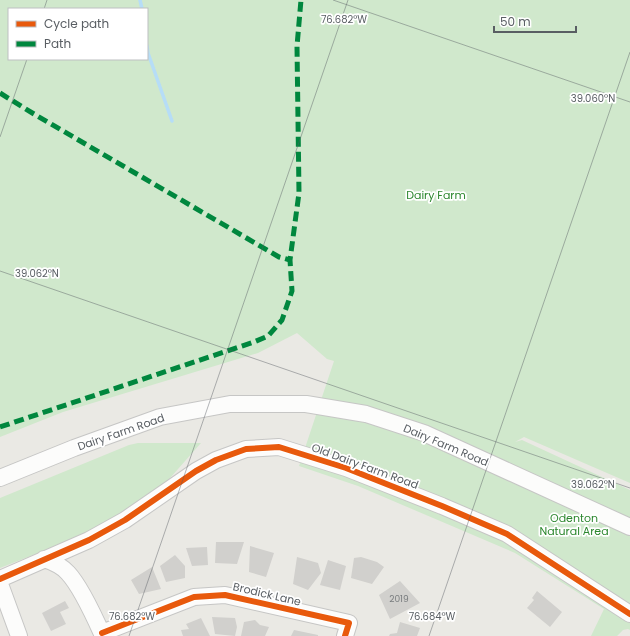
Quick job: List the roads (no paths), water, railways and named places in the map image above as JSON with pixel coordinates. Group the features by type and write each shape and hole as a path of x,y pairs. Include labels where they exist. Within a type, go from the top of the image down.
{"street":[{"name":"Dairy Farm Road","path":"0,478 74,448 160,417 230,404 306,404 366,414 424,433 630,526"},
{"name":"Old Dairy Farm Road","path":"0,579 89,540 125,520 196,471 216,460 246,449 279,447 346,468 442,506 507,534 630,614"},
{"path":"44,559 55,563 68,572 77,584 102,635"},
{"path":"0,584 19,636"},
{"name":"Brodick Lane","path":"102,635 194,597 225,595 349,624 345,636"}],"waterway":[{"path":"140,0 142,8"},
{"path":"148,53 172,121"}],"park label":[{"name":"Dairy Farm","path":"436,195"},
{"name":"Odenton Natural Area","path":"574,524"}]}
